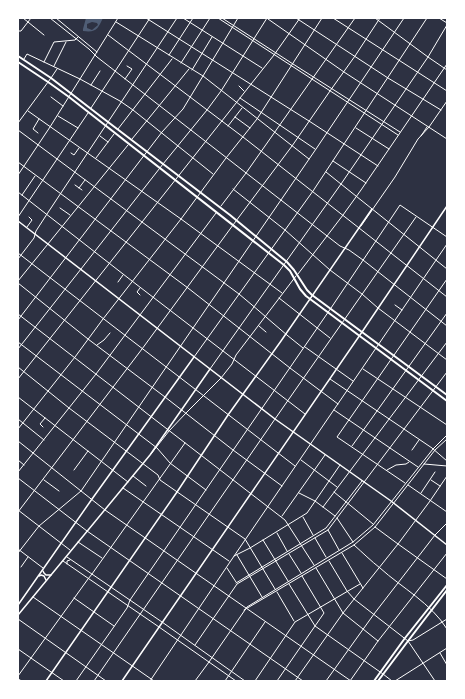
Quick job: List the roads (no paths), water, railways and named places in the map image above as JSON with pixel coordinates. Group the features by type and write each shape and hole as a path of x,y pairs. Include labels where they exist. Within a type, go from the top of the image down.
{"main road":[{"path":"18,56 51,78 237,221 287,262 297,274 306,290 312,295 447,395"},
{"path":"18,62 69,97 253,240 290,271 300,288 310,299 447,401"},
{"path":"122,681 447,206"},
{"path":"46,681 188,476 228,415 372,209"},
{"path":"18,221 275,419 394,503 447,545"},
{"path":"18,605 194,356"},
{"path":"18,615 150,455 210,369"},
{"path":"44,569 43,571 48,576 52,574"},
{"path":"38,576 44,576 46,579 45,582"},
{"path":"374,681 405,638 447,585"},
{"path":"378,681 447,590"},
{"path":"18,678 21,681"}],"street":[{"path":"23,18 44,35"},
{"path":"19,32 31,18"},
{"path":"50,18 115,72 205,142 327,236 378,271 447,326"},
{"path":"56,18 97,52"},
{"path":"18,175 50,127 118,18"},
{"path":"146,18 378,166"},
{"path":"91,109 150,18"},
{"path":"18,259 34,238 36,231 60,194 177,18"},
{"path":"183,18 263,69"},
{"path":"168,55 193,18"},
{"path":"181,63 210,18"},
{"path":"218,18 233,26"},
{"path":"222,18 347,102 400,133"},
{"path":"18,320 162,132 182,111 238,18"},
{"path":"18,349 162,164 207,110 233,73 267,18 344,72 447,139"},
{"path":"296,18 388,78 441,110"},
{"path":"18,429 257,119 322,18"},
{"path":"333,18 447,91"},
{"path":"220,208 355,18"},
{"path":"375,18 447,70"},
{"path":"71,550 18,511 35,491 188,288 292,146 380,18"},
{"path":"18,553 39,526 81,491 316,150 404,18"},
{"path":"194,356 298,213 426,18"},
{"path":"210,369 313,225 428,57 447,26 439,18"},
{"path":"18,379 274,55 299,19"},
{"path":"116,22 202,76 309,159"},
{"path":"108,35 313,191 447,297"},
{"path":"44,62 54,42 77,39 79,37"},
{"path":"192,70 212,37"},
{"path":"254,40 274,55 314,77 349,100 398,135"},
{"path":"54,66 66,41"},
{"path":"24,60 27,54 80,79 122,102 214,174"},
{"path":"118,130 172,58"},
{"path":"168,430 221,378 250,336 357,196 447,64"},
{"path":"125,79 132,69 127,66"},
{"path":"18,123 58,68"},
{"path":"131,140 189,68"},
{"path":"91,85 100,71"},
{"path":"239,86 245,91"},
{"path":"51,97 63,106"},
{"path":"240,98 316,150"},
{"path":"372,209 395,177 418,139 447,101"},
{"path":"228,126 242,107"},
{"path":"27,110 181,219 283,294"},
{"path":"18,217 88,112"},
{"path":"57,115 78,128"},
{"path":"235,116 250,128"},
{"path":"38,133 32,128 39,119"},
{"path":"355,128 389,149"},
{"path":"18,130 239,294 304,348 353,382"},
{"path":"95,159 115,133"},
{"path":"99,136 108,142"},
{"path":"129,143 18,282 96,346 282,486"},
{"path":"71,153 74,155 79,147"},
{"path":"333,161 366,183"},
{"path":"18,162 170,274 338,404"},
{"path":"326,172 447,269"},
{"path":"22,195 35,176"},
{"path":"79,188 85,180"},
{"path":"75,185 82,190"},
{"path":"233,189 285,230 330,270 447,360"},
{"path":"18,192 140,288 305,414"},
{"path":"76,681 127,608 130,600 328,313 400,205 447,237"},
{"path":"60,208 71,216"},
{"path":"18,472 96,374 216,212"},
{"path":"94,681 417,216"},
{"path":"27,228 32,220 29,217"},
{"path":"18,226 21,223"},
{"path":"150,681 245,539 447,244"},
{"path":"18,254 66,289 179,378 296,466"},
{"path":"118,282 124,274"},
{"path":"405,483 337,437 447,279"},
{"path":"140,288 138,292 140,295"},
{"path":"279,298 331,339"},
{"path":"395,305 402,310"},
{"path":"352,447 447,313"},
{"path":"18,314 282,517 289,525 343,613 378,641"},
{"path":"258,326 266,332"},
{"path":"96,346 110,333"},
{"path":"18,342 156,447 170,463 206,490"},
{"path":"323,507 447,342"},
{"path":"18,367 69,408 143,463 158,475 160,480 245,539 275,589"},
{"path":"362,368 447,425"},
{"path":"195,645 236,584 327,529 346,502 447,372"},
{"path":"330,378 435,450 447,461"},
{"path":"18,397 128,482"},
{"path":"334,410 418,467"},
{"path":"43,427 40,424 46,418"},
{"path":"18,419 44,440"},
{"path":"196,681 246,608 353,542 373,525 418,467 447,435"},
{"path":"246,608 277,592 354,545 375,527 435,450 447,439"},
{"path":"412,450 419,440"},
{"path":"18,442 104,510 351,681 378,641 447,553"},
{"path":"18,678 185,443"},
{"path":"74,470 88,451"},
{"path":"282,517 325,454"},
{"path":"18,460 24,465"},
{"path":"300,460 337,487"},
{"path":"386,470 396,465 410,462"},
{"path":"424,464 447,466"},
{"path":"233,557 307,513 340,465"},
{"path":"420,494 435,472"},
{"path":"133,475 146,486"},
{"path":"296,681 343,613 398,544 447,476"},
{"path":"18,478 87,531 303,681"},
{"path":"44,479 59,491"},
{"path":"431,479 440,486"},
{"path":"336,517 348,504 363,481"},
{"path":"408,485 447,512"},
{"path":"123,488 230,562"},
{"path":"334,492 373,525"},
{"path":"298,493 315,501 336,517 353,542"},
{"path":"302,517 327,558"},
{"path":"326,681 374,614 399,584 435,535 447,523"},
{"path":"375,527 447,579"},
{"path":"327,529 340,550"},
{"path":"276,532 301,574"},
{"path":"263,540 315,626 392,681"},
{"path":"78,542 103,558"},
{"path":"354,545 379,568 432,610 447,629"},
{"path":"18,549 44,569"},
{"path":"341,553 363,588"},
{"path":"237,555 262,597"},
{"path":"21,567 28,556"},
{"path":"66,556 245,681"},
{"path":"67,564 67,561 71,560"},
{"path":"328,560 347,591 354,599 408,641 435,681"},
{"path":"62,561 236,681"},
{"path":"226,567 236,584"},
{"path":"277,681 324,613 302,576"},
{"path":"255,681 295,622 360,584"},
{"path":"277,592 295,622"},
{"path":"33,597 154,681"},
{"path":"74,598 114,626"},
{"path":"18,619 106,681"},
{"path":"408,641 413,640 447,619"},
{"path":"225,681 266,622"},
{"path":"395,681 447,648"},
{"path":"18,649 64,681"},
{"path":"440,653 447,664"}],"water":[{"path":"86,18 103,18 96,29 91,31 83,31","holes":["92,22 97,23 98,25 92,30 87,28 87,24"]}]}
